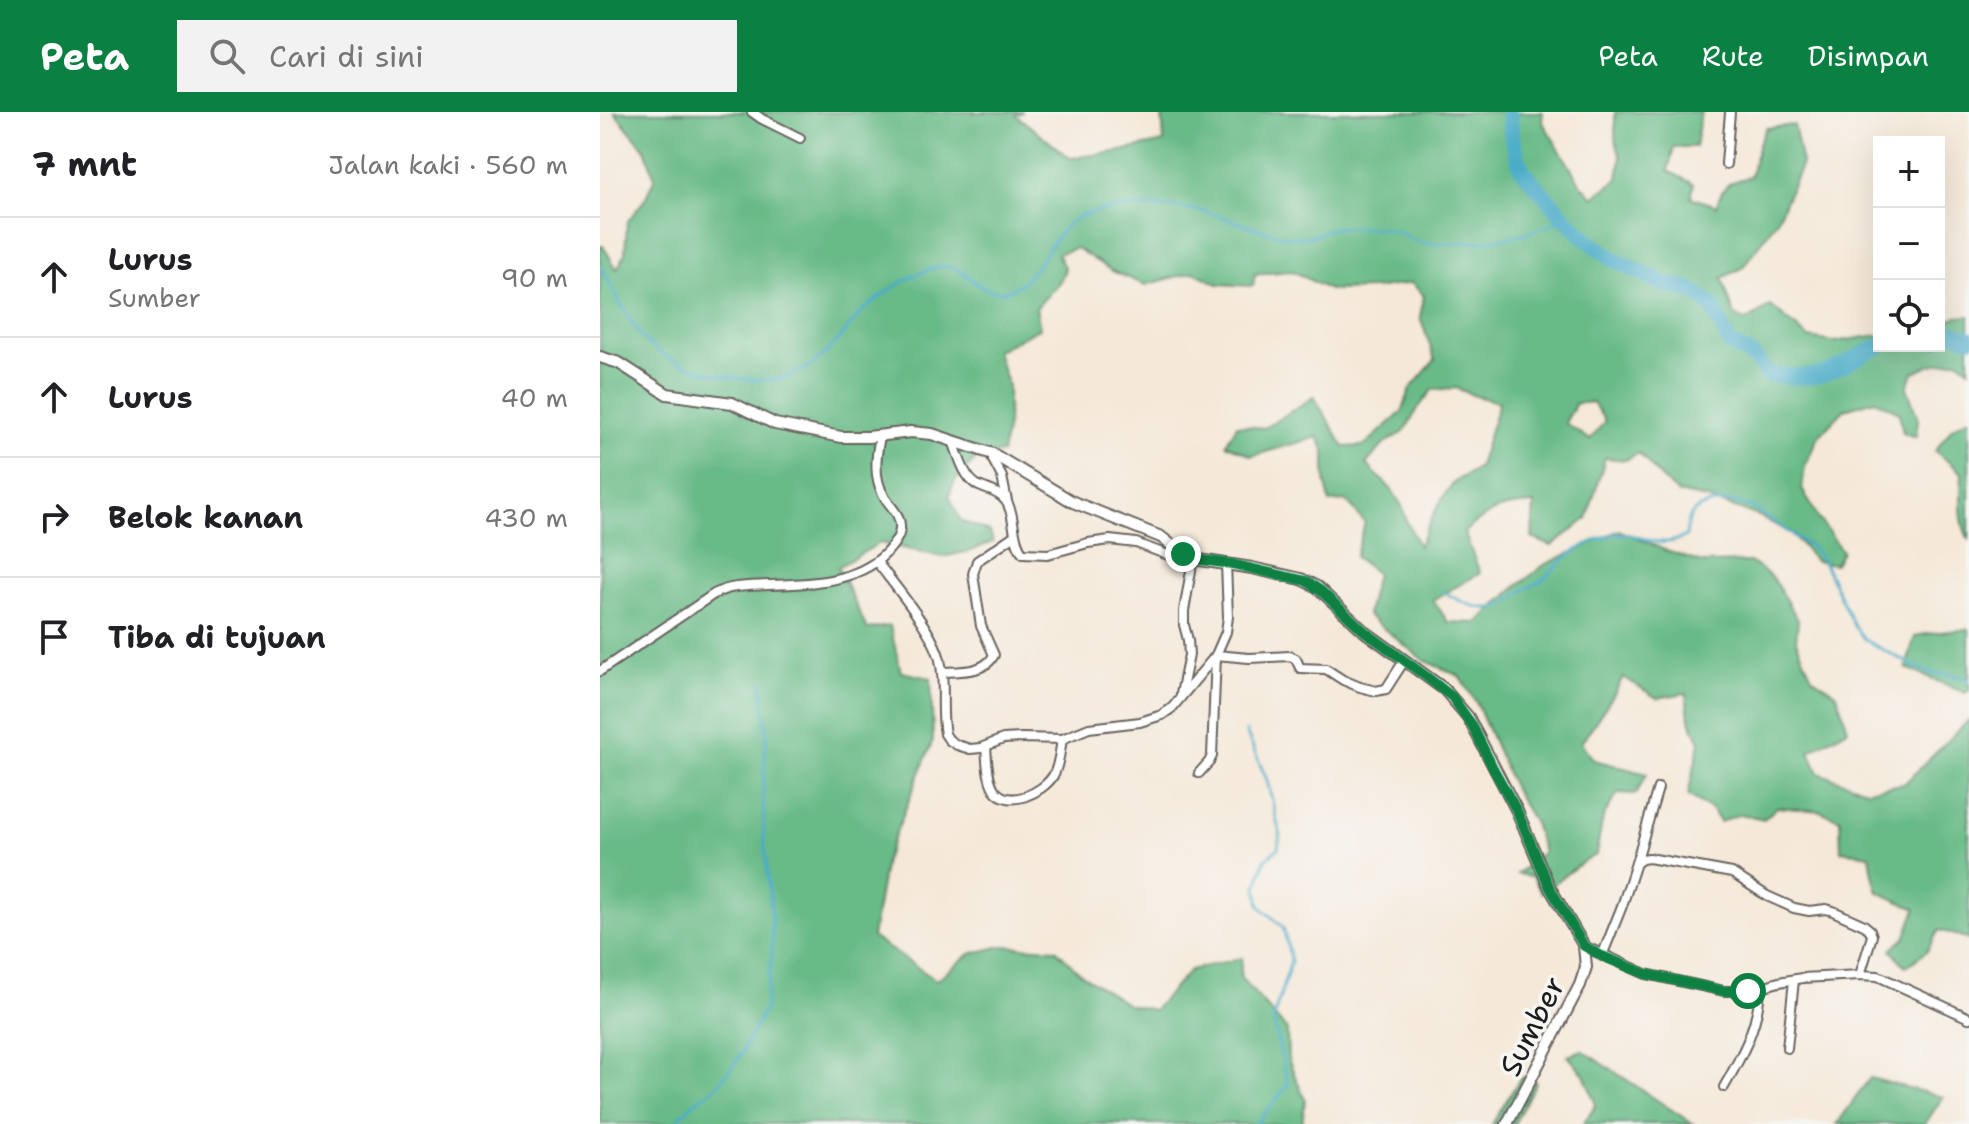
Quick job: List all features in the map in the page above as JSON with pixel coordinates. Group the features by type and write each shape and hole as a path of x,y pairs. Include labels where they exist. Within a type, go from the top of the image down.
{"street":[{"path":"752,112 800,138"},
{"path":"1726,164 1730,112"},
{"path":"600,357 619,363 667,394 732,403 775,424 855,438 911,432 932,434 993,454 1073,502 1161,537 1188,557"},
{"path":"600,671 728,587 810,583 858,572 877,562 895,542 900,531 897,513 885,498 877,477 880,436"},
{"path":"953,441 970,479 1007,501"},
{"path":"993,454 1021,551 1050,554 1110,540 1136,543 1173,557 1226,563 1306,581 1364,631 1444,689 1468,717 1517,811 1550,888 1584,946 1630,968 1660,978 1737,993 1794,980 1872,975 1969,1018"},
{"path":"942,672 987,666 994,658 981,626 973,574 977,561 1015,535"},
{"path":"1180,698 1189,655 1184,625 1188,557"},
{"path":"877,562 903,596 940,658 944,729 949,740 970,749 1003,739 1062,739 1089,728 1151,719 1172,708 1216,655 1226,632 1226,563"},
{"path":"1216,655 1249,658 1290,656 1296,659 1300,668 1326,669 1353,684 1380,691 1386,689 1404,661"},
{"path":"1199,773 1212,756 1216,655"},
{"path":"986,746 993,788 1002,795 1014,798 1034,794 1052,777 1062,739"},
{"path":"1602,956 1622,906 1658,788"},
{"path":"1636,863 1649,858 1732,873 1767,896 1794,908 1809,911 1826,909 1864,925 1872,936 1860,975"},
{"name":"Sumber","path":"1507,1124 1580,985 1587,960 1584,946"},
{"path":"1787,1048 1794,980"},
{"path":"1724,1087 1750,1037 1760,989"}],"green space":[{"path":"614,112 1023,112 1016,115 1070,158 1164,142 1162,112 1543,112 1542,121 1580,183 1593,197 1618,179 1621,157 1615,139 1615,112 1701,112 1695,147 1674,147 1668,171 1694,184 1691,197 1716,206 1727,185 1750,177 1766,128 1794,125 1802,164 1777,220 1742,268 1722,278 1734,314 1746,321 1771,306 1809,338 1834,342 1873,336 1873,352 1945,352 1945,322 1969,316 1969,369 1958,360 1931,365 1913,373 1907,387 1918,419 1916,437 1903,433 1899,412 1875,400 1845,409 1818,437 1805,465 1802,489 1842,551 1835,564 1815,561 1791,533 1759,516 1678,493 1639,453 1625,460 1605,458 1587,519 1552,546 1532,538 1534,504 1496,510 1482,518 1464,532 1480,573 1433,600 1448,622 1477,623 1544,565 1619,530 1702,563 1750,562 1772,577 1798,620 1796,641 1812,677 1837,694 1848,729 1809,751 1819,773 1866,790 1904,784 1969,720 1969,939 1939,930 1927,951 1906,967 1891,950 1905,938 1916,909 1878,892 1870,855 1841,851 1840,819 1820,811 1777,807 1764,819 1740,814 1720,822 1712,810 1688,795 1700,742 1689,718 1686,693 1657,698 1623,677 1581,743 1594,760 1647,774 1636,794 1618,793 1603,817 1596,855 1541,893 1533,877 1517,874 1543,852 1534,823 1514,789 1476,702 1459,676 1423,660 1367,615 1376,573 1355,557 1365,523 1347,501 1330,502 1325,480 1325,451 1318,437 1252,456 1226,444 1237,425 1264,428 1314,397 1344,447 1364,446 1402,412 1410,389 1435,360 1420,317 1424,296 1412,283 1374,289 1329,290 1293,271 1255,274 1253,286 1218,284 1194,272 1145,285 1112,271 1076,248 1057,254 1065,269 1060,281 1036,308 1040,328 996,351 1008,386 1008,419 1002,453 977,458 954,482 949,496 961,521 990,532 993,542 943,557 880,543 838,567 867,629 890,626 901,672 931,678 933,740 885,860 872,937 936,980 970,954 1002,946 1056,949 1081,974 1128,1005 1154,1010 1190,970 1242,958 1240,977 1287,1030 1288,1059 1305,1100 1302,1124 600,1124 600,246 603,246 617,269 625,254 627,222 645,199 655,178 645,149","holes":["1456,388 1499,402 1479,466 1448,489 1419,546 1402,506 1391,489 1366,464 1385,443 1404,432 1432,390","1576,403 1593,403 1605,421 1590,440 1565,423"]},
{"path":"1969,418 1969,539 1962,516 1962,473 1935,451 1952,428"},
{"path":"1969,629 1969,691 1965,693 1906,668 1915,636"},
{"path":"1582,1050 1693,1124 1583,1124 1596,1105 1584,1074 1568,1056"},
{"path":"1521,1077 1536,1082 1514,1124 1492,1124"},
{"path":"1870,1078 1943,1097 1925,1124 1837,1124"}],"waterway":[{"path":"1509,112 1512,139 1522,170 1565,218 1613,259 1664,284 1691,290 1712,305 1729,343 1755,358 1767,374 1802,377 1822,374 1873,350"},
{"path":"600,268 632,323 654,348 700,370 735,378 766,380 791,376 811,365 863,310 922,272 947,267 957,269 990,291 1015,287 1034,270 1066,226 1092,213 1132,207 1176,207 1201,211 1290,237 1308,237 1339,227 1377,228 1396,231 1417,242 1436,244 1511,237 1565,218"},
{"path":"1945,331 1969,338"},
{"path":"1443,591 1474,606 1498,606 1542,580 1566,557 1594,541 1619,534 1655,542 1675,541 1686,536 1689,519 1696,510 1715,503 1738,504 1758,511 1812,548 1823,561 1854,626 1865,640 1915,667 1931,673 1966,677 1969,682"},
{"path":"673,1124 718,1085 740,1056 765,1008 772,957 772,916 764,839 763,783 767,732 761,682"},
{"path":"1246,732 1267,780 1280,834 1278,848 1265,860 1257,887 1260,906 1283,927 1291,961 1273,1019 1288,1085 1256,1124"}],"route":[{"path":"1183,554 1193,559 1232,564 1306,581 1317,587 1364,631 1444,689 1472,725 1529,835 1550,888 1584,946 1630,968 1660,978 1737,993 1748,991"}]}
